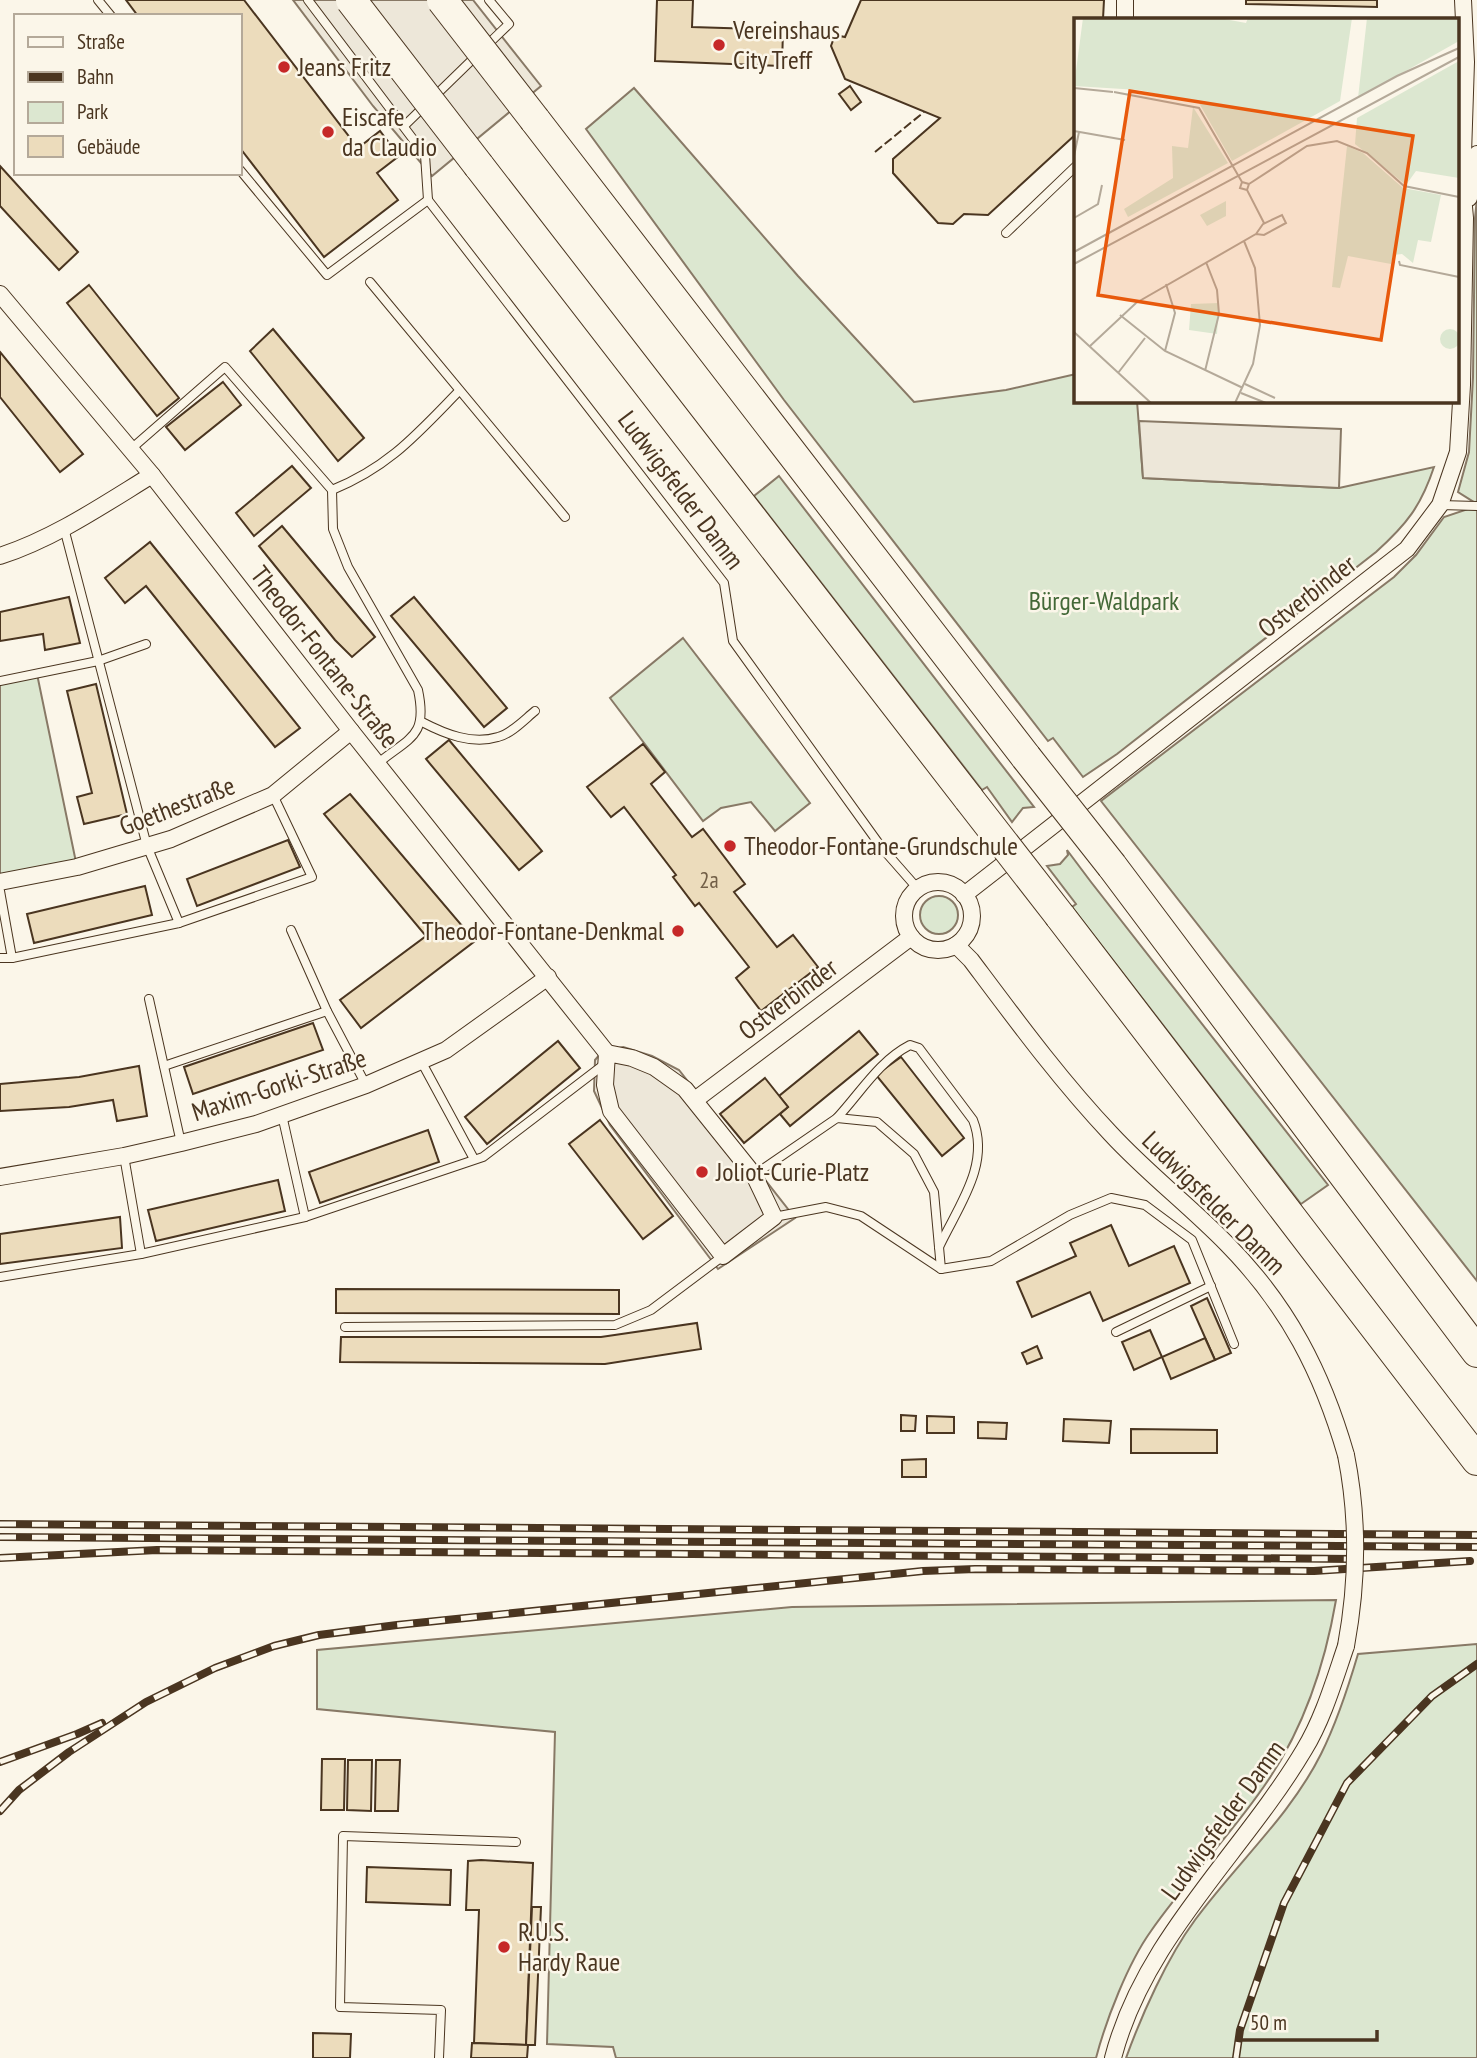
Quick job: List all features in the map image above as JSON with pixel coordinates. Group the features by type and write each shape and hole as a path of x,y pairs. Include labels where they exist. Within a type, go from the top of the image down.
{"highway":[{"path":"351,0 1477,1460"},
{"path":"442,0 1112,866 1477,1352"}],"street":[{"path":"1125,0 1125,18"},
{"name":"Ostverbinder","path":"964,895 1407,549 1440,506 1458,452 1462,386 1465,218 1462,185 1466,62 1462,0"},
{"name":"Ostverbinder","path":"1465,218 1477,154"},
{"name":"Theodor-Fontane-Straße","path":"0,294 152,475 377,764 548,977 607,1058"},
{"path":"0,556 24,548 64,528 152,475"},
{"name":"Goethestraße","path":"0,882 77,867 171,839 273,795 351,731"},
{"path":"933,883 945,883 964,895 971,910 971,921 965,937 956,945 935,950 924,947 911,937 904,912 910,897 918,889 933,883"},
{"name":"Ostverbinder","path":"695,1100 911,937"},
{"name":"Ludwigsfelder Damm","path":"956,945 971,960 1055,1069 1112,1136 1226,1243 1287,1317 1315,1367 1335,1419 1346,1455 1354,1500 1357,1544 1354,1591 1346,1646 1330,1693 1306,1748 1271,1802 1187,1911 1156,1957 1127,2018 1113,2058"},
{"name":"Maxim-Gorki-Straße","path":"0,1177 124,1156 181,1143 256,1124 366,1085 446,1050 548,977"},
{"path":"607,1058 632,1058 654,1067 676,1081 695,1100 754,1175 774,1217 723,1256 611,1111 605,1084 607,1058"}],"lane":[{"path":"98,0 109,14"},
{"path":"242,172 327,275 428,200 425,155 308,0"},
{"path":"404,126 509,24 489,0"},
{"path":"1006,233 1074,168"},
{"name":"Ludwigsfelder Damm","path":"428,200 724,583 733,640 882,848 918,889"},
{"path":"370,282 565,517"},
{"path":"131,449 225,367 332,490 333,529 348,567 418,691 422,722 414,734 377,764"},
{"path":"332,490 353,482 392,458 459,391"},
{"path":"1440,506 1477,506"},
{"path":"64,528 147,846 179,923"},
{"path":"0,681 98,661 146,644"},
{"path":"422,722 442,733 468,740 500,737 535,711"},
{"path":"0,958 12,958 179,923 312,877 273,795"},
{"path":"0,891 12,958"},
{"path":"291,930 327,1010 366,1085"},
{"path":"149,999 181,1143"},
{"path":"164,1066 327,1010"},
{"path":"754,1175 838,1118 866,1086 879,1066 910,1045 919,1048 973,1120 978,1133 977,1166 939,1247"},
{"path":"0,1277 141,1254 305,1217 483,1157 607,1058"},
{"path":"421,1061 474,1160"},
{"path":"282,1115 305,1217"},
{"path":"838,1118 877,1122 914,1154 934,1192 941,1269"},
{"path":"124,1156 141,1254"},
{"path":"774,1217 826,1207 861,1216 941,1269 992,1261 1070,1215 1111,1198 1145,1205 1192,1240 1234,1344"},
{"path":"345,1327 615,1325 651,1310 723,1256"},
{"path":"1116,1332 1210,1286"},
{"path":"439,2058 441,2010 340,2007 344,1836 516,1842"}],"green space":[{"name":"Bürger-Waldpark","path":"634,88 798,276 914,402 1006,390 1074,374 1074,402 1137,402 1143,478 1339,488 1434,467 1424,493 1405,523 1376,552 1117,754 1083,777 1053,738 1048,741 784,400 586,129"},
{"path":"1477,198 1477,504 1458,492 1469,452"},
{"path":"779,476 1034,807 1023,808 1012,822 987,787 982,790 754,496"},
{"path":"1477,506 1477,1281 1101,801 1394,577 1416,555 1444,517"},
{"path":"683,638 810,803 775,831 751,802 721,808 703,821 610,698"},
{"path":"37,674 77,867 0,882 0,681"},
{"path":"1067,850 1328,1185 1301,1204 1072,907 1076,904 1047,866 1060,864 1068,855"},
{"path":"939,896 953,901 958,915 953,929 939,934 925,929 920,915 925,901"},
{"path":"1336,1600 1312,1693 1282,1758 1255,1799 1165,1911 1142,1944 1119,1992 1096,2058 616,2058 613,2047 547,2044 555,1732 317,1709 317,1650 792,1607"},
{"path":"1477,1644 1477,2058 1126,2058 1156,1987 1185,1935 1211,1899 1278,1819 1308,1777 1332,1730 1358,1654"}],"shaded area":[{"path":"293,0 473,0 541,86 432,176 373,106"},
{"path":"1139,421 1341,429 1339,488 1143,478"},
{"name":"Joliot-Curie-Platz","path":"623,1047 652,1056 679,1070 795,1218 718,1269 610,1125 594,1091 595,1060 602,1052"}],"building":[{"path":"126,0 244,0 358,148 380,131 399,156 377,173 398,200 324,257 242,151 242,14 136,14"},
{"name":"Vereinshaus City Treff","path":"657,0 693,0 692,27 783,30 782,66 655,61"},
{"path":"861,0 1104,0 1103,18 1074,18 1074,136 988,215 964,214 953,224 938,223 893,173 893,159 940,118 845,79 831,46 835,35 845,37"},
{"path":"1246,0 1377,0 1377,7 1246,4"},
{"path":"850,86 861,102 851,110 839,94"},
{"path":"0,166 78,252 59,270 0,206"},
{"path":"89,285 179,398 157,416 67,303"},
{"path":"273,329 364,438 338,461 250,351"},
{"path":"0,352 83,454 60,472 0,397"},
{"path":"223,382 241,405 185,450 166,427"},
{"path":"292,466 311,488 254,536 236,513"},
{"path":"282,526 375,637 352,657 335,640 259,546"},
{"path":"150,542 300,728 275,747 146,586 125,603 105,578"},
{"path":"69,597 80,643 45,650 43,634 0,641 0,612"},
{"path":"414,597 507,708 484,727 391,616"},
{"path":"96,684 127,814 84,824 77,797 92,793 67,691"},
{"path":"449,740 542,851 519,870 426,759"},
{"path":"643,744 665,772 651,784 692,837 703,829 745,884 734,892 777,947 793,935 818,967 761,1011 736,978 749,967 699,903 695,906 673,877 676,875 624,807 611,817 587,787"},
{"path":"350,794 475,941 361,1028 340,1000 426,936 324,814"},
{"path":"288,840 300,867 197,906 187,879"},
{"path":"145,886 152,915 34,943 27,914"},
{"path":"313,1023 323,1050 193,1094 184,1067"},
{"path":"859,1031 878,1054 790,1126 780,1114 788,1107 779,1096"},
{"path":"558,1041 580,1068 487,1144 465,1117"},
{"path":"901,1057 964,1138 942,1156 876,1075"},
{"path":"139,1066 147,1116 117,1121 113,1100 69,1107 0,1111 0,1084 79,1077"},
{"path":"765,1078 788,1107 744,1143 720,1114"},
{"path":"600,1120 673,1216 643,1239 569,1144"},
{"path":"428,1130 439,1162 320,1203 309,1172"},
{"path":"278,1180 285,1211 156,1241 148,1210"},
{"path":"120,1217 122,1248 0,1264 0,1234"},
{"path":"1111,1225 1129,1266 1174,1246 1190,1283 1103,1321 1090,1292 1032,1317 1017,1282 1076,1256 1070,1243"},
{"path":"336,1289 619,1290 619,1314 336,1313"},
{"path":"1207,1298 1231,1353 1215,1360 1191,1306"},
{"path":"697,1323 701,1349 605,1364 340,1362 341,1337 601,1337"},
{"path":"1150,1330 1162,1357 1134,1370 1122,1342"},
{"path":"1205,1338 1215,1360 1171,1379 1162,1357"},
{"path":"1037,1346 1042,1358 1027,1364 1022,1353"},
{"path":"901,1415 916,1416 915,1431 901,1431"},
{"path":"927,1416 954,1417 954,1433 927,1433"},
{"path":"1064,1419 1111,1421 1109,1443 1063,1441"},
{"path":"978,1422 1007,1423 1006,1439 978,1438"},
{"path":"1131,1429 1217,1430 1217,1453 1131,1453"},
{"path":"926,1459 926,1477 902,1477 902,1460"},
{"path":"322,1759 345,1759 344,1810 321,1810"},
{"path":"348,1760 372,1760 371,1811 347,1810"},
{"path":"376,1760 400,1760 398,1811 375,1811"},
{"name":"R.U.S. Hardy Raue","path":"468,1861 533,1863 526,2045 474,2043 479,1910 466,1910"},
{"path":"367,1867 451,1870 450,1905 366,1902"},
{"path":"532,1907 541,1907 535,2045 526,2045"},
{"path":"313,2033 351,2034 350,2058 313,2058"},
{"name":"R.U.S. Hardy Raue","path":"472,2043 528,2045 527,2058 471,2058"}],"railway":[{"path":"0,1524 1477,1535"},
{"path":"0,1537 1477,1547"},
{"path":"0,1558 157,1550 1354,1559"},
{"path":"0,1811 19,1790 69,1752 146,1702 215,1668 274,1646 319,1635 923,1571 1314,1571 1470,1561"},
{"path":"1236,2058 1240,2030 1284,1903 1347,1783 1432,1696 1477,1664"},
{"path":"0,1762 102,1723"}],"fence":[{"path":"875,152 924,112"}],"place":[{"name":"Vereinshaus City Treff","path":"719,45"},
{"name":"Jeans Fritz","path":"284,67"},
{"name":"Eiscafe da Claudio","path":"328,132"},
{"name":"Theodor-Fontane-Grundschule","path":"730,846"},
{"name":"Theodor-Fontane-Denkmal","path":"678,931"},
{"name":"Joliot-Curie-Platz","path":"702,1172"},
{"name":"R.U.S. Hardy Raue","path":"504,1947"}]}
